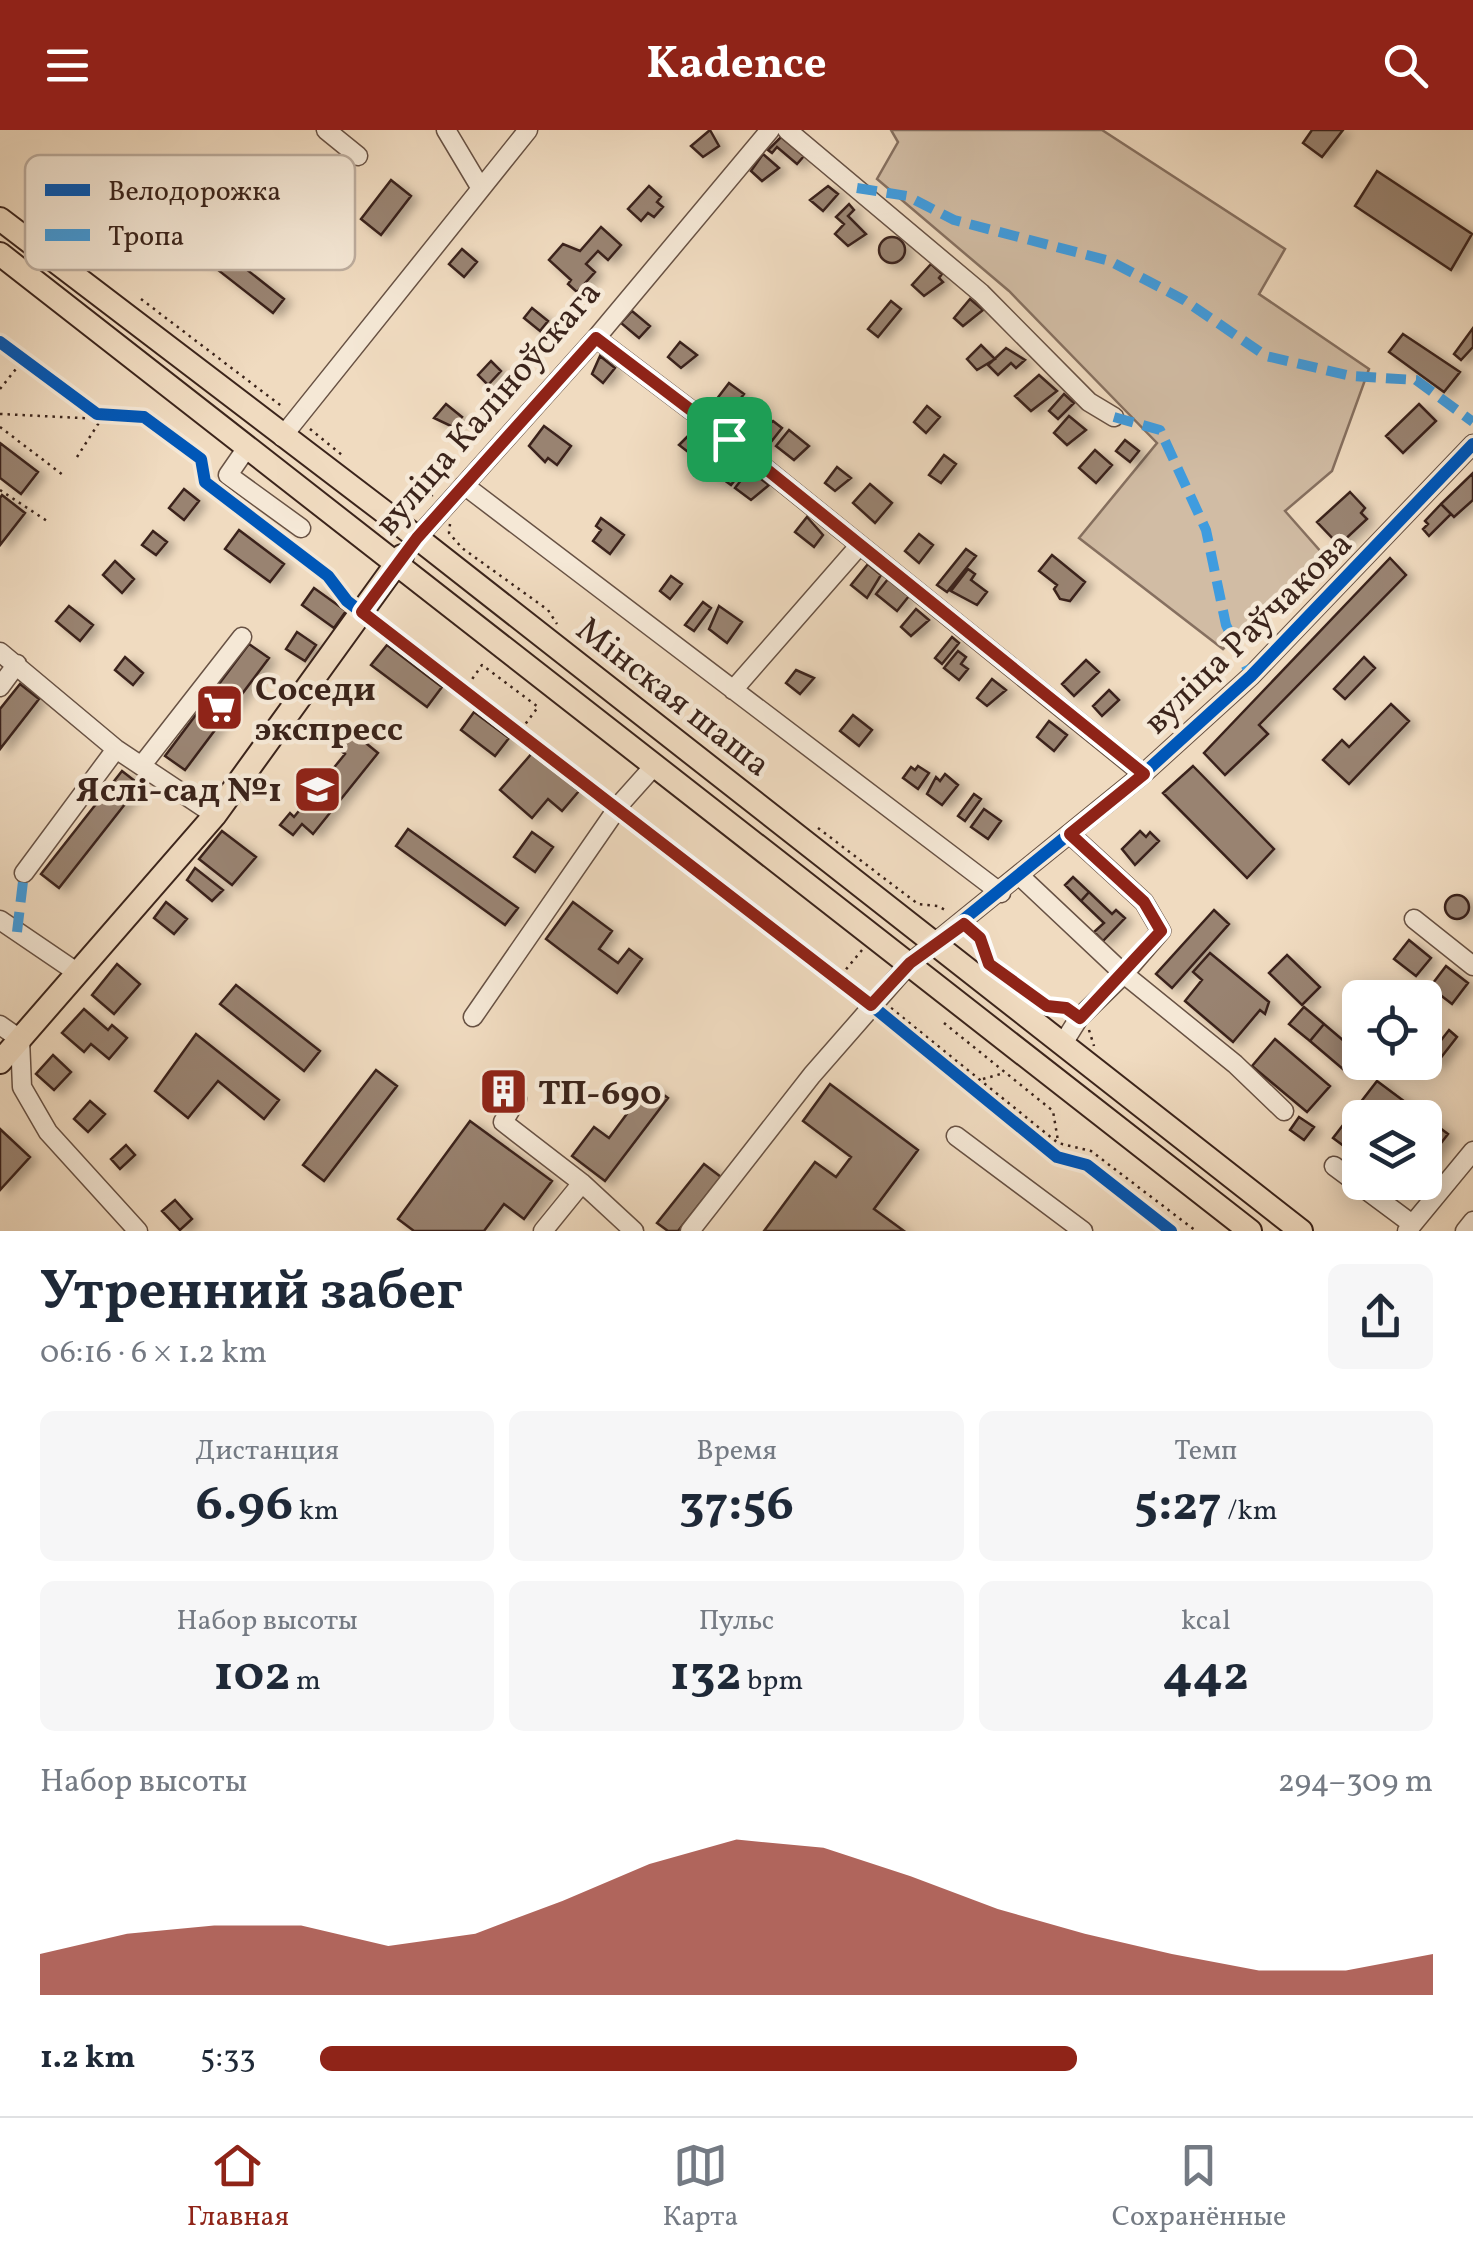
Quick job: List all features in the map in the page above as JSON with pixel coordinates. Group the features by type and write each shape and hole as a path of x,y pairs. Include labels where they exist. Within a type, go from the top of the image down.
{"main road":[{"name":"Мінская шаша","path":"0,220 25,239"},
{"name":"Мінская шаша","path":"0,254 1250,1231"},
{"name":"Мінская шаша","path":"65,270 417,538 1302,1231"},
{"name":"вуліца Каліноўскага","path":"0,1062 215,814 417,538"}],"street":[{"path":"326,130 358,156"},
{"path":"446,130 480,187"},
{"path":"282,437 528,130"},
{"name":"вуліца Каліноўскага","path":"417,538 596,338 770,130"},
{"path":"788,130 981,293 1089,402 1114,417"},
{"path":"596,338 1144,774"},
{"name":"вуліца Раўчакова","path":"690,1231 874,1002 910,963 964,924 1144,774 1251,676 1473,444"},
{"path":"246,449 228,475 302,528"},
{"path":"464,485 1001,893"},
{"path":"733,690 859,546"},
{"path":"142,765 242,637"},
{"path":"0,652 116,749 215,814"},
{"path":"0,687 17,664"},
{"path":"24,873 116,749"},
{"path":"473,1017 619,807 655,765"},
{"path":"1062,1045 1080,1018 1161,931 1144,902 1070,834"},
{"path":"1022,876 1124,974 1235,1064 1284,1111"},
{"path":"0,920 75,971"},
{"path":"1414,920 1473,966"},
{"path":"0,1025 20,1039 22,1086 48,1132 138,1231"},
{"path":"518,1099 502,1122 582,1183 634,1231"},
{"path":"956,1136 1084,1231"},
{"path":"1334,1166 1409,1228 1473,1150"},
{"path":"543,1231 582,1183"},
{"path":"1465,1231 1473,1220"}],"path":[{"path":"140,299 352,464"},
{"path":"0,334 97,414 144,418 201,459 204,482 222,493"},
{"path":"0,342 26,357"},
{"path":"0,389 26,357"},
{"path":"0,414 106,414"},
{"path":"77,457 106,414"},
{"path":"0,428 64,476"},
{"path":"0,490 48,520"},
{"path":"251,517 619,807 842,973 1057,1157 1087,1165 1171,1231"},
{"path":"270,526 364,609 874,1002 982,1080 1058,1143 1091,1150 1196,1231"},
{"path":"467,686 482,665 538,707 522,728"},
{"path":"903,894 918,904 938,906 964,924 980,938 989,964"},
{"path":"842,973 862,948"},
{"path":"1018,985 1047,1006 1066,1008 1080,1018 1088,1026 1096,1052"},
{"path":"944,1023 1053,1110 1058,1143"},
{"path":"982,1080 1006,1072"}],"shaded area":[{"path":"891,130 1102,130 1285,249 1259,294 1369,369 1332,471 1285,511 1322,553 1223,649 1079,538 1157,443 1009,291 877,179 898,142"}],"building":[{"path":"710,130 719,146 703,157 691,146"},
{"path":"1312,130 1343,130 1322,157 1303,143"},
{"path":"781,137 804,156 797,164 777,147 772,153 768,150"},
{"path":"763,154 779,168 762,181 751,171"},
{"path":"1377,171 1472,234 1451,270 1355,206"},
{"path":"391,180 411,196 381,235 361,219"},
{"path":"649,186 661,197 657,202 663,207 654,217 648,213 641,221 628,209"},
{"path":"828,186 838,194 823,211 810,200"},
{"path":"849,204 854,210 848,216 866,234 848,246 835,234 844,224 836,217"},
{"path":"601,227 621,245 608,260 598,251 586,264 595,272 577,292 568,284 571,280 549,260 563,244 580,251"},
{"path":"892,237 901,241 905,250 901,259 892,263 883,259 879,250 883,241"},
{"path":"462,249 477,262 464,277 449,264"},
{"path":"931,264 942,274 939,278 943,282 924,296 912,285"},
{"path":"218,270 247,270 284,299 273,313"},
{"path":"970,299 983,310 963,326 954,318"},
{"path":"891,301 901,309 878,337 868,329"},
{"path":"532,308 548,321 540,331 524,318"},
{"path":"632,311 650,326 639,338 621,323"},
{"path":"1473,328 1473,347 1461,360 1454,354"},
{"path":"1403,334 1460,372 1444,392 1389,352"},
{"path":"680,342 697,355 681,368 668,357"},
{"path":"981,345 995,359 977,370 967,359"},
{"path":"1006,348 1025,360 1016,368 1011,363 998,375 988,365"},
{"path":"600,356 615,368 603,383 592,374"},
{"path":"491,361 501,371 488,385 478,375"},
{"path":"1039,375 1057,391 1031,411 1015,396"},
{"path":"729,383 744,394 735,406 730,402 726,408 716,400"},
{"path":"1064,394 1074,403 1058,419 1049,411"},
{"path":"446,404 462,417 453,427 434,418"},
{"path":"1419,404 1436,421 1403,453 1386,436"},
{"path":"927,406 940,417 926,433 914,422"},
{"path":"1069,416 1086,430 1067,445 1054,433"},
{"path":"773,421 782,428 767,447 753,437"},
{"path":"544,426 571,446 557,465 548,458 545,462 529,446"},
{"path":"789,430 809,446 794,460 776,446"},
{"path":"693,431 704,439 692,455 679,445"},
{"path":"1125,440 1139,451 1130,462 1116,451"},
{"path":"0,443 38,472 21,494 0,478"},
{"path":"1095,450 1112,465 1096,483 1079,468"},
{"path":"727,451 737,464 731,471 738,476 731,485 713,472"},
{"path":"944,455 956,464 941,483 929,475"},
{"path":"837,467 851,478 835,491 825,483"},
{"path":"749,470 769,485 751,500 735,488"},
{"path":"1473,473 1473,500 1454,517 1441,504"},
{"path":"870,484 892,503 875,523 853,503"},
{"path":"184,489 199,501 184,520 169,508"},
{"path":"1350,492 1365,508 1361,513 1367,519 1339,545 1317,522"},
{"path":"2,495 25,513 0,545 0,498"},
{"path":"1441,504 1451,514 1429,536 1423,529 1428,524 1425,521"},
{"path":"807,517 823,535 814,547 795,532"},
{"path":"601,518 624,535 610,554 593,541 601,530 596,526"},
{"path":"239,530 284,564 270,582 225,549"},
{"path":"153,531 167,542 156,555 142,545"},
{"path":"919,534 933,545 919,563 905,551"},
{"path":"966,549 976,556 947,592 937,585"},
{"path":"1052,555 1085,582 1070,601 1060,599 1054,589 1057,585 1039,571"},
{"path":"1390,558 1406,575 1259,725 1268,734 1225,775 1204,753"},
{"path":"115,561 134,579 122,593 103,575"},
{"path":"868,564 881,575 867,598 851,585"},
{"path":"968,569 975,574 971,580 987,592 977,605 951,591"},
{"path":"671,576 682,584 670,599 660,591"},
{"path":"888,579 909,596 897,611 876,594"},
{"path":"314,588 346,611 334,628 302,605"},
{"path":"703,602 711,608 694,631 685,625"},
{"path":"69,606 93,625 80,641 56,621"},
{"path":"719,606 742,622 727,643 709,629"},
{"path":"916,609 929,620 911,636 901,627"},
{"path":"297,632 316,645 305,661 286,649"},
{"path":"952,637 959,643 942,664 935,658"},
{"path":"249,644 269,658 185,770 165,756"},
{"path":"387,645 442,687 427,707 371,665"},
{"path":"958,651 966,657 961,664 968,669 959,680 944,668"},
{"path":"125,657 143,673 133,685 115,670"},
{"path":"1364,657 1375,668 1345,699 1334,689"},
{"path":"1086,660 1099,672 1074,696 1062,684"},
{"path":"796,670 814,678 800,694 786,683"},
{"path":"992,679 1006,690 987,706 977,698"},
{"path":"20,684 39,699 0,749 0,709"},
{"path":"1109,690 1119,700 1102,716 1093,706"},
{"path":"1391,704 1409,721 1349,784 1323,760 1342,740 1349,747"},
{"path":"474,712 509,738 495,756 461,730"},
{"path":"853,715 872,730 859,746 840,731"},
{"path":"1049,721 1067,735 1054,751 1037,737"},
{"path":"351,731 378,753 313,834 302,824 293,835 280,825 290,813 294,817 345,754 338,748"},
{"path":"533,752 579,791 562,811 548,799 532,818 500,790"},
{"path":"918,766 929,773 918,789 903,778 911,767 915,770"},
{"path":"1193,766 1274,849 1247,878 1163,793"},
{"path":"122,771 140,785 59,888 41,874"},
{"path":"945,774 958,785 942,805 927,794 936,777 940,781"},
{"path":"974,794 981,799 965,821 958,816"},
{"path":"984,809 1001,821 988,839 971,827"},
{"path":"408,829 518,908 505,925 396,846"},
{"path":"222,831 256,857 232,885 199,859"},
{"path":"1140,831 1146,837 1150,832 1159,841 1135,865 1122,849"},
{"path":"532,832 553,847 535,872 514,857"},
{"path":"195,868 223,890 212,901 187,880"},
{"path":"1073,877 1089,892 1081,901 1065,885"},
{"path":"1089,892 1112,914 1116,910 1125,918 1103,941 1094,932 1104,923 1081,901"},
{"path":"1457,895 1466,898 1466,916 1457,919 1448,916 1445,907 1448,898"},
{"path":"166,902 187,919 174,934 154,918"},
{"path":"573,902 612,931 599,949 618,963 629,949 642,959 617,993 546,939"},
{"path":"1214,910 1229,924 1172,988 1156,974"},
{"path":"1409,940 1431,958 1416,976 1394,959"},
{"path":"1210,953 1269,1002 1265,1014 1260,1010 1233,1042 1185,1001 1202,980 1193,972"},
{"path":"1287,955 1320,987 1302,1005 1269,973"},
{"path":"117,964 140,984 114,1014 92,995"},
{"path":"1446,966 1468,983 1452,1004 1442,996 1442,980 1435,980"},
{"path":"236,985 320,1051 304,1071 220,1004"},
{"path":"1304,1007 1324,1024 1310,1041 1289,1024"},
{"path":"84,1009 108,1030 112,1025 127,1038 109,1059 91,1044 84,1052 62,1033"},
{"path":"1324,1024 1342,1039 1342,1068 1310,1041"},
{"path":"1449,1030 1457,1037 1442,1056 1442,1039"},
{"path":"196,1034 279,1100 264,1119 218,1081 188,1118 155,1091"},
{"path":"1275,1039 1330,1086 1307,1112 1252,1066"},
{"path":"53,1055 71,1072 54,1090 36,1074"},
{"path":"376,1070 397,1086 324,1181 303,1165"},
{"name":"ТП-690","path":"504,1080 514,1088 501,1104 492,1097"},
{"path":"1377,1081 1402,1100 1362,1100"},
{"path":"649,1084 668,1098 605,1181 572,1156 594,1127 609,1138"},
{"path":"830,1084 918,1150 874,1209 904,1231 764,1231 815,1162 836,1177 851,1157 803,1121"},
{"path":"90,1101 105,1114 88,1132 74,1119"},
{"path":"1299,1117 1314,1127 1304,1140 1290,1130"},
{"path":"470,1121 552,1181 524,1219 504,1204 484,1231 414,1231 398,1219"},
{"path":"1342,1126 1342,1145 1333,1138"},
{"path":"0,1129 30,1157 0,1190"},
{"path":"126,1145 135,1155 120,1169 111,1159"},
{"path":"704,1164 721,1177 678,1231 668,1231 657,1223"},
{"path":"175,1200 192,1219 180,1230 162,1211"}],"marked path":[{"path":"857,188 907,196 954,220 1110,261 1184,300 1266,356 1351,376 1416,380 1473,422"},
{"path":"1114,417 1160,430 1206,530 1226,625 1251,676"},
{"path":"17,932 24,873"}],"cycle path":[{"path":"0,342 97,414 144,417 201,459 205,482 328,576 347,601 871,1005 1057,1157 1087,1165 1171,1231"},
{"path":"910,963 1143,774 1251,676 1473,444"}],"place":[{"name":"Соседи экспресс","path":"220,708"},
{"name":"Яслі-сад №1","path":"317,789"},
{"name":"ТП-690","path":"503,1092"}],"route":[{"path":"596,338 729,439 1144,774 1070,834 1144,902 1161,931 1080,1018 1066,1008 1047,1006 989,964 980,938 964,924 910,963 871,1005 362,612 417,538 596,338"}]}
